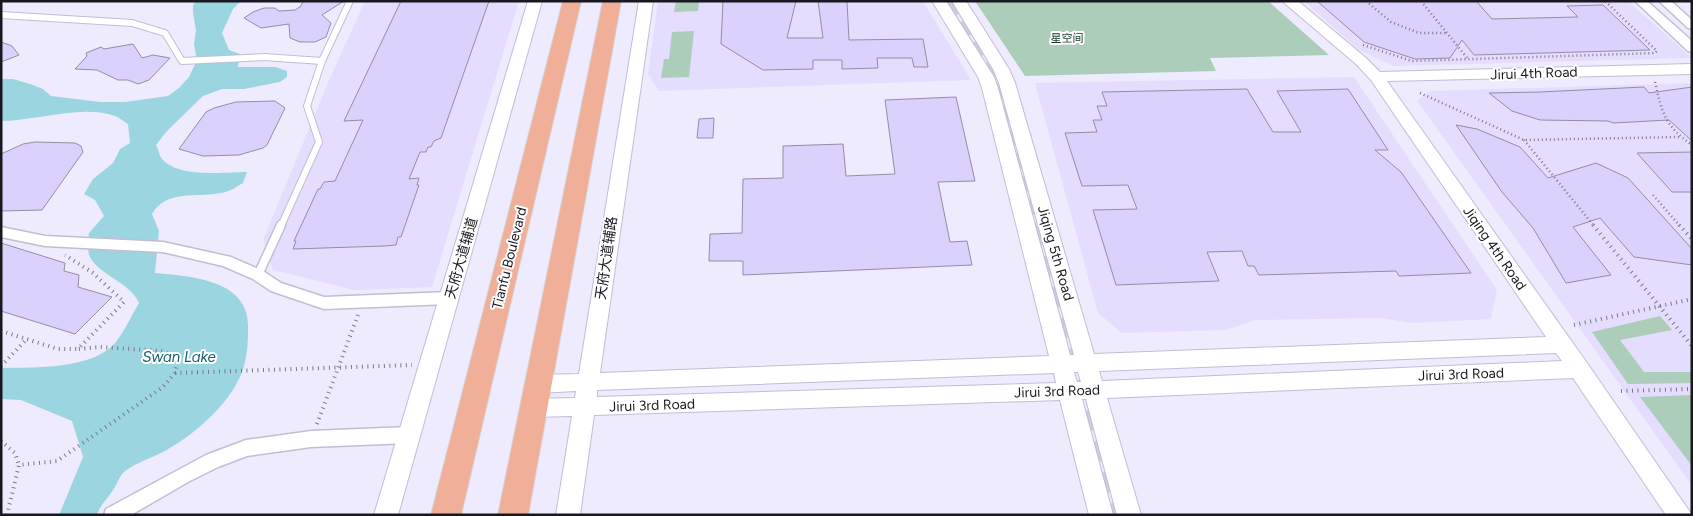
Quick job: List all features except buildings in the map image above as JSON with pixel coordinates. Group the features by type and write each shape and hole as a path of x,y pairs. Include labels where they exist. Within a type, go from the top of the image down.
{"main road":[{"name":"Tianfu Boulevard","path":"446,515 572,1"},
{"path":"513,515 612,1"}],"street":[{"name":"天府大道辅道","path":"386,515 535,1"},
{"name":"天府大道辅路","path":"568,515 646,1"},
{"name":"Jiqing 5th Road","path":"939,1 986,77 990,88 1101,515"},
{"name":"Jiqing 5th Road","path":"959,1 1001,69 1007,83 1129,515"},
{"name":"Jiqing 4th Road","path":"1289,1 1361,61 1376,77 1680,515"},
{"path":"1640,1 1692,48"},
{"path":"1664,1 1692,26"},
{"name":"Jirui 4th Road","path":"1376,77 1692,69"},
{"path":"1,232 39,240 163,247 226,261 258,275 276,287 324,303 449,298"},
{"name":"Jirui 3rd Road","path":"538,384 1563,346"},
{"name":"Jirui 3rd Road","path":"533,408 1069,391 1580,369"},
{"path":"114,515 190,472 246,448 312,439 409,435"}],"lane":[{"path":"258,275 319,142 307,106 322,61 350,1"},
{"path":"1,15 132,23 165,33 182,61 245,57 322,61"}],"path":[{"path":"1366,1 1391,22 1419,33 1447,33"},
{"path":"1421,1 1469,60"},
{"path":"1357,43 1412,62 1657,51 1605,1"},
{"path":"1655,82 1665,122 1680,137 1692,145"},
{"path":"1420,93 1524,140 1680,137"},
{"path":"1524,140 1692,346"},
{"path":"1653,195 1692,240"},
{"path":"39,240 93,273 124,302 78,349"},
{"path":"1574,325 1692,299"},
{"path":"312,439 362,302"},
{"path":"1,331 58,349 100,347 163,351 178,359 175,373 163,387 57,461 19,465"},
{"path":"1,366 27,339"},
{"path":"175,373 430,364"},
{"path":"1621,391 1692,389"},
{"path":"1,441 15,453 19,465 7,515"}],"shaded area":[{"path":"365,1 519,1 432,287 354,290 273,270 263,240 330,78"},
{"path":"658,1 923,1 971,80 659,91 648,74"},
{"path":"1304,1 1628,1 1692,58 1394,66 1359,50"},
{"path":"1354,77 1497,290 1491,319 1414,323 1379,318 1255,320 1226,330 1122,333 1098,313 1035,83"},
{"path":"1692,83 1692,486 1417,101 1430,91"}],"green space":[{"path":"676,1 699,1 698,11 674,12"},
{"name":"星空间","path":"975,1 1268,1 1329,55 1210,58 1216,71 1025,76"},
{"path":"694,31 689,77 661,78 664,59 669,59 672,32"},
{"path":"1660,316 1672,330 1620,340 1644,372 1692,372 1692,383 1628,384 1592,332"},
{"path":"1692,395 1692,466 1640,397"}],"water":[{"name":"Swan Lake","path":"196,1 241,1 233,9 222,33 229,50 240,54 238,67 275,67 287,71 287,77 280,82 244,89 222,89 203,96 167,131 156,145 160,156 176,168 200,173 247,172 243,183 230,190 174,198 158,206 152,214 159,231 155,273 183,276 214,283 227,289 238,298 245,310 248,325 245,362 233,389 213,414 201,426 175,445 126,470 101,506 97,515 59,515 83,457 72,421 21,400 1,399 1,368 46,367 77,363 105,352 115,343 139,303 129,290 95,264 90,257 88,249 89,233 104,216 95,200 84,194 93,179 113,163 120,149 130,143 128,124 115,116 88,112 1,121 1,79 13,79 30,84 43,89 51,96 100,102 125,102 168,96 189,77 197,60 194,44 196,30 193,13 193,5"}],"tunnel":[{"path":"949,1 993,72 1000,89 1037,226"},
{"path":"1037,225 1115,515"}]}
